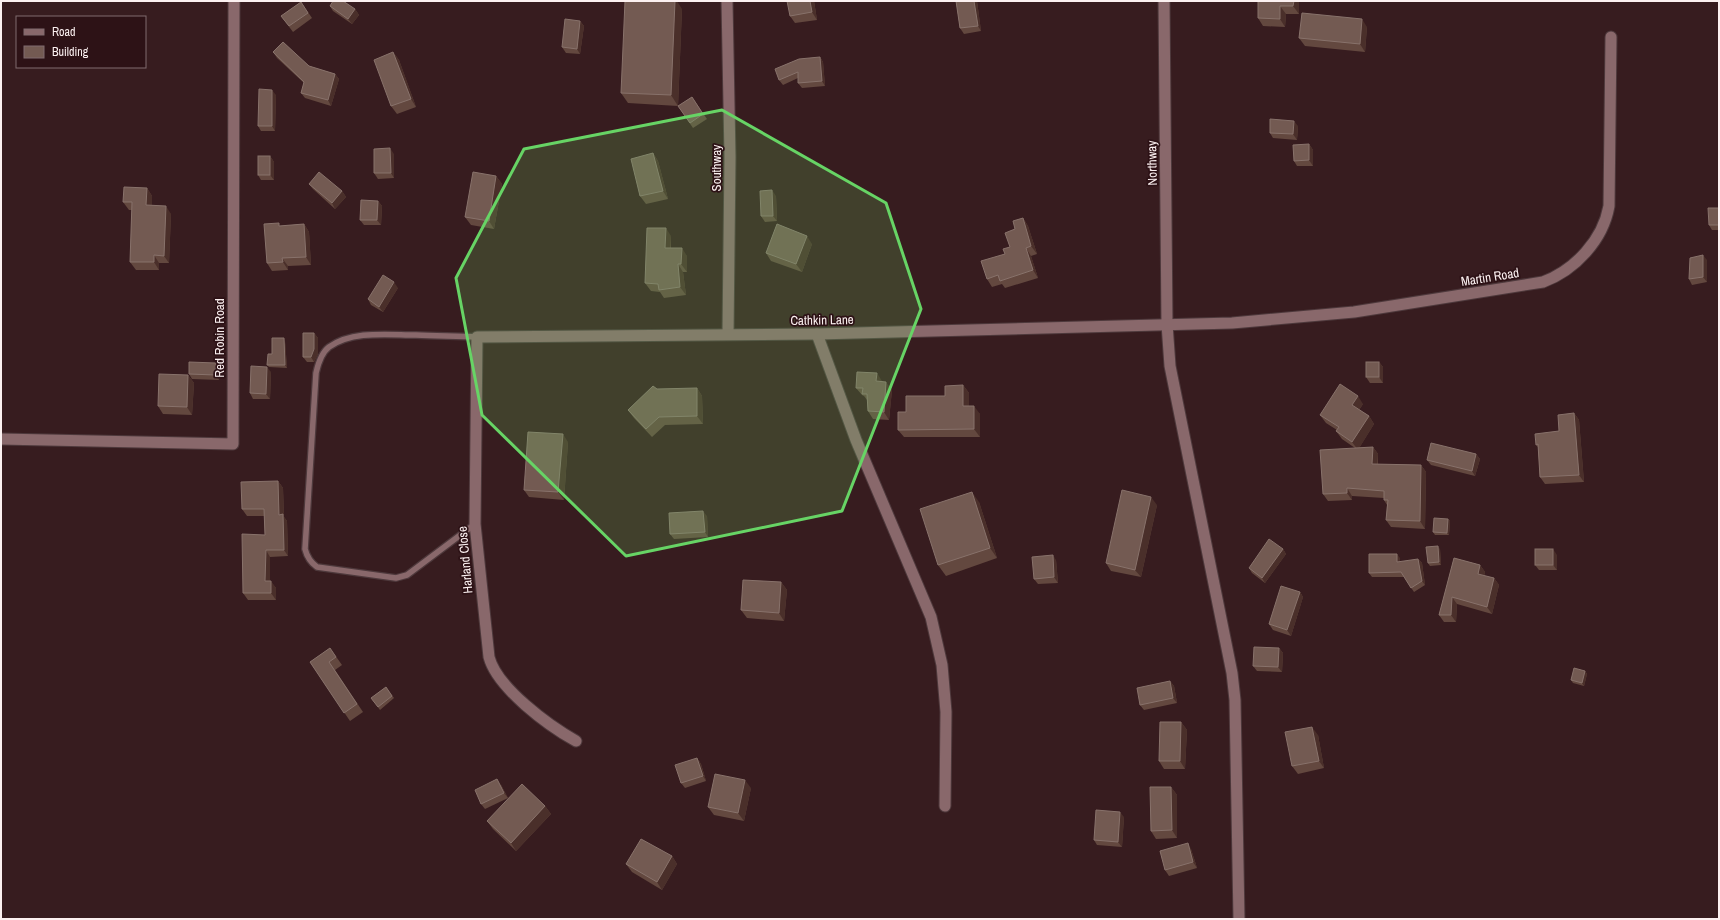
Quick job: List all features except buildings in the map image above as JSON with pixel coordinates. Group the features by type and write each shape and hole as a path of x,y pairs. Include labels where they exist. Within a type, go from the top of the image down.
{"street":[{"name":"Red Robin Road","path":"1,439 233,444 234,1"},
{"name":"Southway","path":"727,1 730,157 728,334"},
{"name":"Northway","path":"1164,1 1168,324 1170,366 1236,700 1239,919"},
{"name":"Martin Road","path":"1168,324 1232,323 1354,312 1543,282 1564,273 1593,243 1607,216 1609,206 1611,36"},
{"name":"Cathkin Lane","path":"477,337 816,334 1168,324"},
{"path":"816,334 856,440 931,617 942,665 946,712 945,806"},
{"name":"Harland Close","path":"477,337 475,524 491,665 502,682 541,718 557,730 576,741"}],"lane":[{"path":"475,524 407,575 396,578 316,567 311,563 305,549 316,373 322,354 328,347 358,336 477,337"}],"highlighted area":[{"path":"722,110 886,203 921,309 842,511 626,556 482,415 456,278 524,149"}]}
